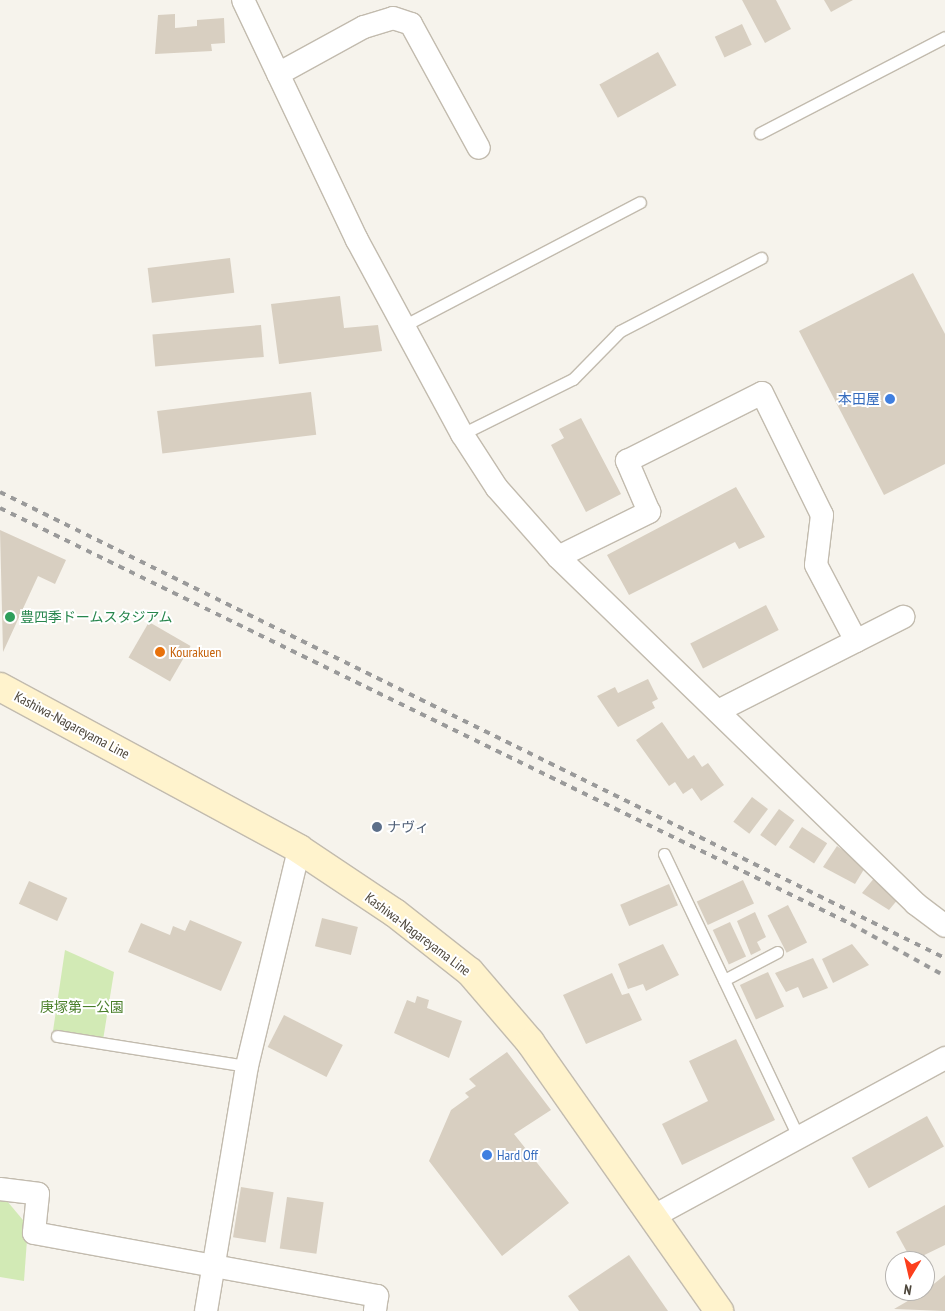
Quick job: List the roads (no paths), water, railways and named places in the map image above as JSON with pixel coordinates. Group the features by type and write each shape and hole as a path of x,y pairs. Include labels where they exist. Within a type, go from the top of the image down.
{"main road":[{"name":"Kashiwa-Nagareyama Line","path":"0,687 299,849 395,913 470,972 530,1042 720,1311"}],"street":[{"path":"243,0 357,240 405,325 462,434 497,488 558,557 916,904 945,926"},
{"path":"278,74 364,28 393,18 411,24 479,148"},
{"path":"558,557 649,512 627,461 762,393 822,515 816,565 856,641"},
{"path":"718,711 903,617"},
{"path":"206,1311 247,1066 299,849"},
{"path":"654,1216 945,1058"},
{"path":"0,1189 38,1194 34,1234 213,1263 377,1296 375,1311"}],"lane":[{"path":"760,133 945,39"},
{"path":"405,325 640,202"},
{"path":"462,434 573,379 620,331 761,258"},
{"path":"664,854 799,1138"},
{"path":"724,980 777,952"},
{"path":"57,1036 247,1066"}],"railway":[{"path":"0,492 945,958"},
{"path":"0,508 851,924 945,976"}],"place":[{"name":"本田屋","path":"890,399"},
{"name":"豊四季ドームスタジアム","path":"10,617"},
{"name":"Kourakuen","path":"160,652"},
{"name":"ナヴィ","path":"377,827"},
{"name":"Hard Off","path":"487,1155"}],"park label":[{"name":"庚塚第一公園","path":"82,1007"}]}
